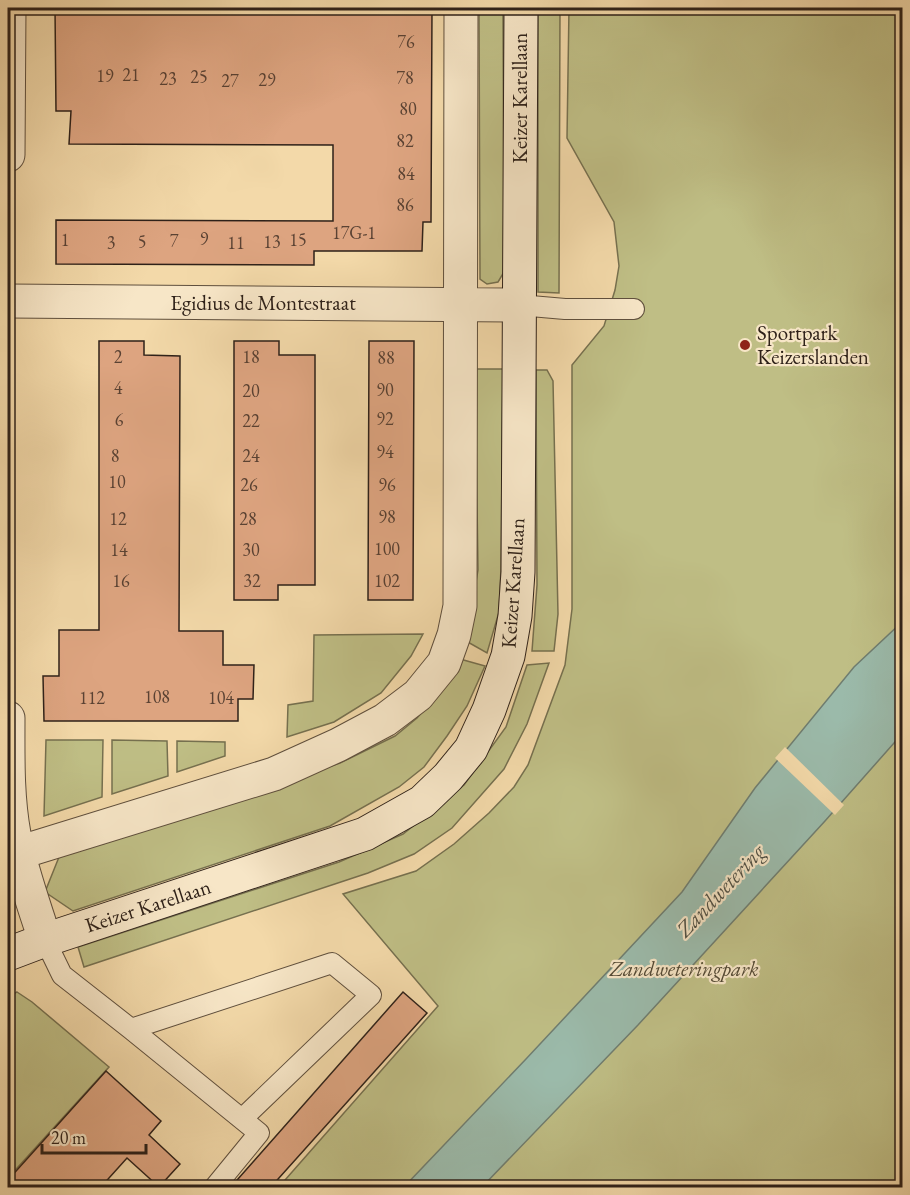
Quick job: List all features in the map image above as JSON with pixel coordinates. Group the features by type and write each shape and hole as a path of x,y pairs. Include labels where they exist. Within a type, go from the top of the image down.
{"street":[{"path":"8,155 9,8"},
{"path":"18,853 274,774 338,745 385,720 418,695 444,663 454,635 460,606 461,8"},
{"name":"Keizer Karellaan","path":"8,954 365,834 422,802 448,777 471,749 489,710 508,657 515,616 518,572 521,8"},
{"name":"Egidius de Montestraat","path":"8,301 519,305"},
{"path":"8,718 9,794 13,831 45,940"}],"lane":[{"path":"519,305 565,309 634,309"},
{"path":"45,940 62,975 259,1133 214,1188"},
{"path":"131,1029 332,963 371,995 242,1119"}],"green space":[{"path":"479,8 503,8 504,272 498,282 487,284 480,279"},
{"path":"538,8 560,8 559,293 538,292"},
{"name":"Zandweteringpark","path":"569,8 902,8 902,1187 278,1188 438,1006 343,894 416,871 454,844 489,813 514,787 528,765 565,665 572,609 572,365 604,326 615,290 619,266 614,222 567,138"},
{"path":"475,369 503,369 499,612 487,653 466,641 478,570"},
{"path":"536,370 547,370 553,381 558,614 554,651 532,651 537,585"},
{"path":"423,634 411,656 381,693 334,722 287,737 288,705 313,701 314,635"},
{"path":"460,659 485,666 467,706 424,767 399,787 330,826 73,911 45,892 59,857 340,763 395,736 417,718 437,695"},
{"path":"549,663 527,724 504,769 452,828 414,854 368,873 84,967 78,947 339,862 403,834 464,785 506,727 527,665"},
{"path":"46,740 103,740 102,797 44,816"},
{"path":"112,740 167,741 168,776 112,794"},
{"path":"177,741 225,742 225,756 177,772"},
{"path":"17,992 109,1067 8,1178 8,998"}],"water":[{"name":"Zandwetering","path":"902,622 902,734 638,1025 482,1187 403,1188 682,892 755,788 854,667"}],"pier":[{"path":"785,747 844,805 835,815 775,758"}],"building":[{"path":"55,8 432,8 431,222 423,222 422,251 314,251 314,265 56,264 56,220 333,221 333,145 69,144 71,111 56,111"},
{"path":"99,341 144,341 144,355 180,356 179,631 223,631 223,665 254,665 253,699 238,699 238,721 44,721 43,676 59,676 59,630 99,630"},
{"path":"234,341 279,341 279,355 315,355 315,585 278,585 278,600 234,600"},
{"path":"369,341 414,341 413,600 368,600"},
{"path":"403,992 427,1013 270,1188 230,1188"},
{"path":"106,1071 161,1121 149,1135 180,1164 159,1187 127,1158 100,1188 8,1188 8,1180"}],"place":[{"name":"Sportpark Keizerslanden","path":"745,345"}]}
